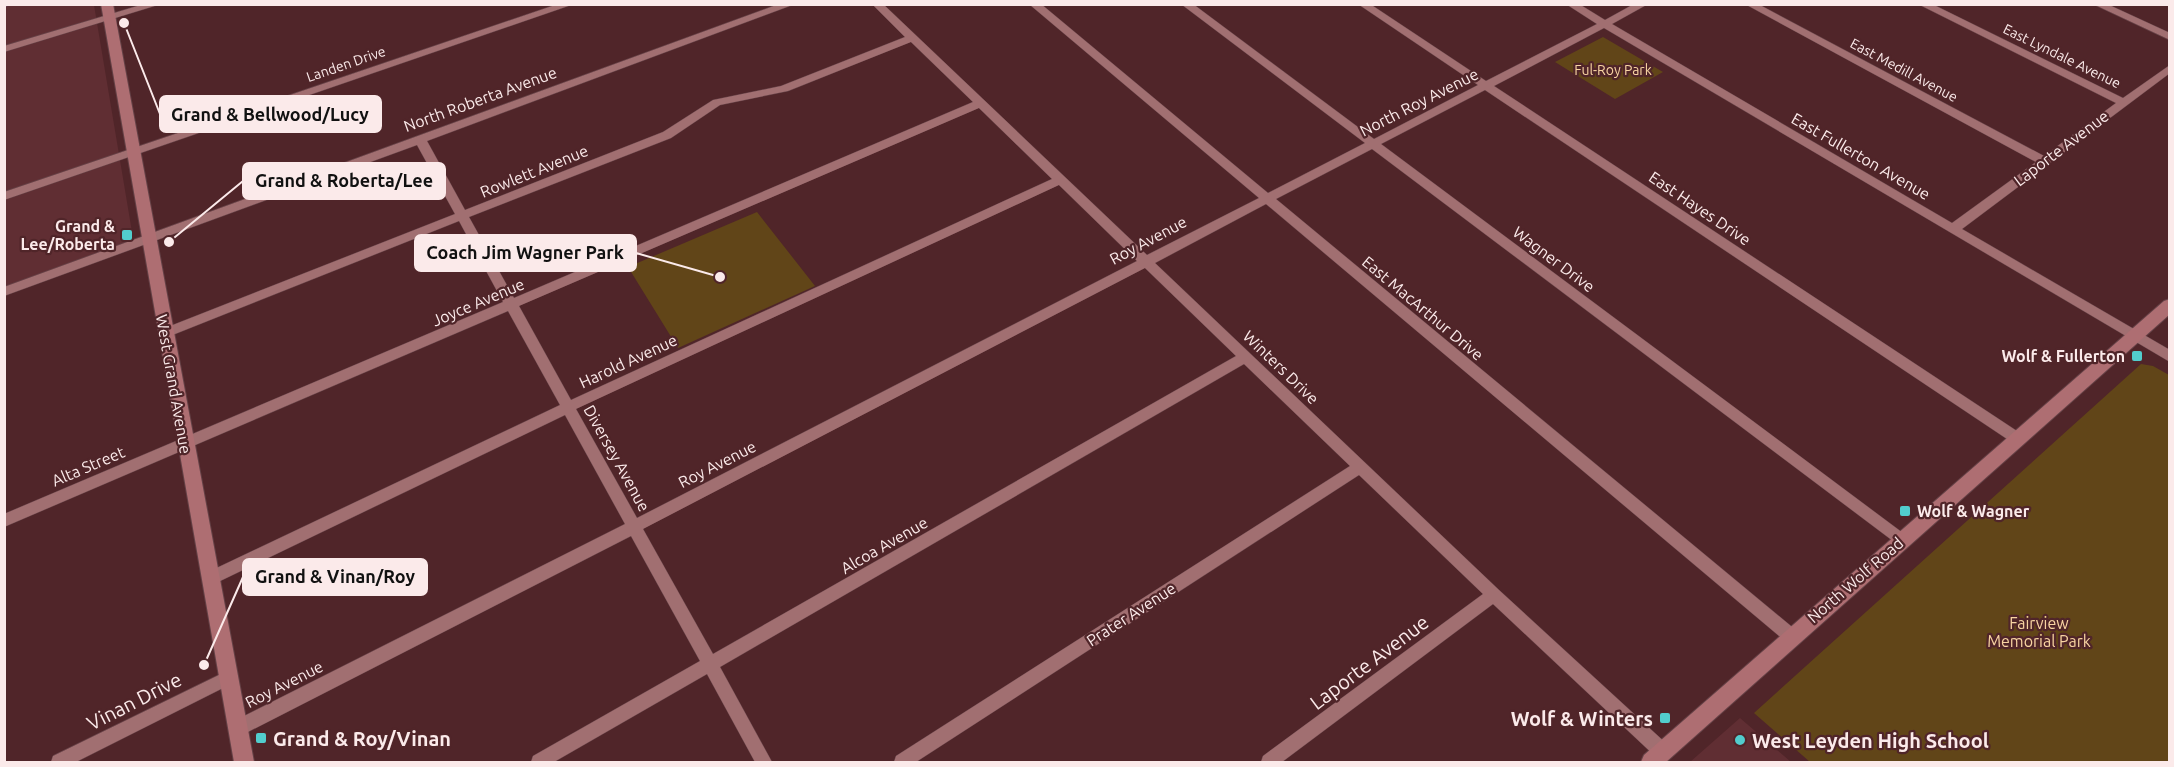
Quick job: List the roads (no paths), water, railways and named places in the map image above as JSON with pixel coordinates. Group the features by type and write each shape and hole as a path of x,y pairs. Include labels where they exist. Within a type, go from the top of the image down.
{"main road":[{"name":"West Grand Avenue","path":"108,11 244,762"},
{"name":"North Wolf Road","path":"1657,757 1791,636 2169,305"}],"street":[{"path":"4,49 108,11 156,4"},
{"name":"Landen Drive","path":"4,196 569,4"},
{"name":"North Roberta Avenue","path":"4,292 790,4"},
{"name":"Winters Drive","path":"877,4 1361,466 1657,757"},
{"name":"East MacArthur Drive","path":"1034,4 1791,636"},
{"name":"Wagner Drive","path":"1186,4 1902,540"},
{"name":"East Hayes Drive","path":"1363,4 2018,439"},
{"name":"East Fullerton Avenue","path":"1571,4 2169,357"},
{"name":"North Roy Avenue","path":"1210,228 1643,4"},
{"name":"East Medill Avenue","path":"1750,4 2044,161"},
{"name":"East Lyndale Avenue","path":"1923,4 2122,102"},
{"path":"2098,4 2169,37"},
{"name":"Rowlett Avenue","path":"165,333 667,135 717,102 784,89 912,38"},
{"name":"Laporte Avenue","path":"1953,229 2169,68"},
{"name":"Joyce Avenue","path":"185,443 512,306 981,103"},
{"name":"Diversey Avenue","path":"420,139 764,762"},
{"name":"Harold Avenue","path":"211,578 568,407 1060,180"},
{"name":"Roy Avenue","path":"238,728 634,527 1210,228"},
{"name":"Alcoa Avenue","path":"539,762 1246,357"},
{"name":"Alta Street","path":"4,521 185,443"},
{"name":"Prater Avenue","path":"902,762 1361,466"},
{"name":"Laporte Avenue","path":"1269,762 1494,595"},
{"name":"Vinan Drive","path":"59,762 229,676"}],"waterway":[{"path":"4,6 11,4"}],"place":[{"name":"Grand & Bellwood/Lucy","path":"124,23"},
{"name":"Grand & Lee/Roberta","path":"127,235"},
{"name":"Grand & Roberta/Lee","path":"169,242"},
{"name":"Coach Jim Wagner Park","path":"720,277"},
{"name":"Wolf & Fullerton","path":"2137,356"},
{"name":"Wolf & Wagner","path":"1905,511"},
{"name":"Grand & Vinan/Roy","path":"204,665"},
{"name":"Wolf & Winters","path":"1665,718"},
{"name":"Grand & Roy/Vinan","path":"261,738"},
{"name":"West Leyden High School","path":"1740,740"}],"park label":[{"name":"Ful-Roy Park","path":"1613,70"},
{"name":"Fairview Memorial Park","path":"2039,632"}]}
